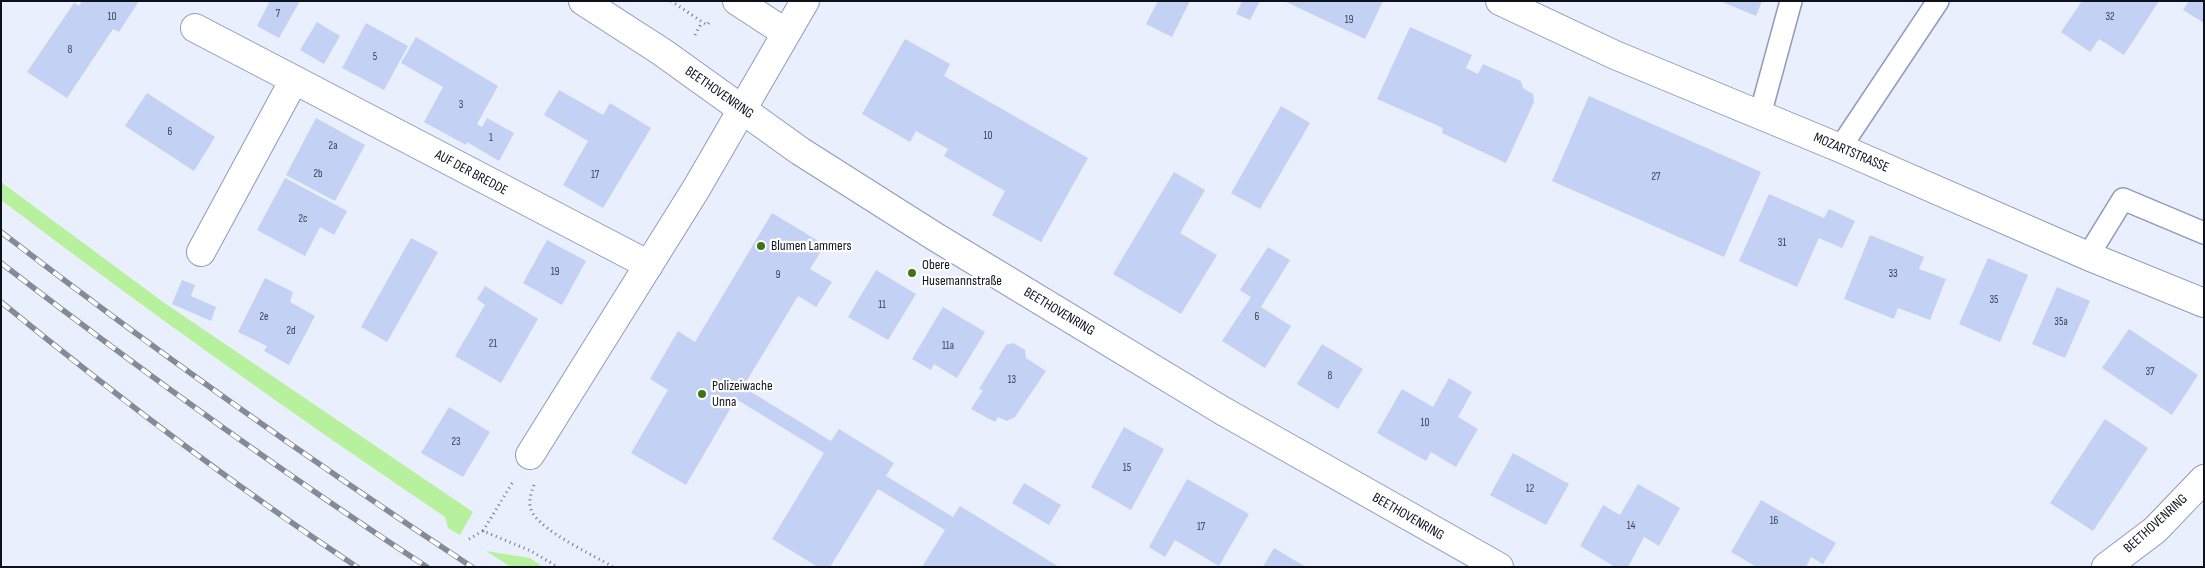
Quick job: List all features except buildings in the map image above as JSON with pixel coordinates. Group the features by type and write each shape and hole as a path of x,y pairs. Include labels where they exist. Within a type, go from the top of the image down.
{"street":[{"name":"BEETHOVENRING","path":"583,1 662,52 800,151 934,236 1197,396 1499,567"},
{"path":"737,1 786,33"},
{"path":"530,455 696,189 805,1"},
{"name":"MOZARTSTRASSE","path":"1500,1 1615,54 1840,148 2088,256 2204,303"},
{"name":"AUF DER BREDDE","path":"195,28 648,265"},
{"path":"201,252 294,80"},
{"name":"BEETHOVENRING","path":"2106,567 2155,530 2204,479"}],"lane":[{"path":"1760,115 1791,1"},
{"path":"1840,148 1938,1"},
{"path":"2088,256 2123,199 2204,233"}],"path":[{"path":"670,1 707,25 713,19"},
{"path":"530,455 543,466 531,492 529,504 533,514 542,525 613,567"},
{"path":"470,539 483,531 516,478"},
{"path":"483,531 531,551 558,567"}],"green space":[{"path":"1,182 163,302 473,512 460,535 448,528 445,517 221,362 1,200"},
{"path":"486,551 530,558 543,567 511,567"}],"railway":[{"path":"1,232 234,404 352,487 472,567"},
{"path":"1,263 211,419 427,567"},
{"path":"1,302 88,372 220,472 357,567"}],"place":[{"name":"Blumen Lammers","path":"761,246"},
{"name":"Obere Husemannstraße","path":"912,273"},
{"name":"Polizeiwache Unna","path":"702,394"}]}
